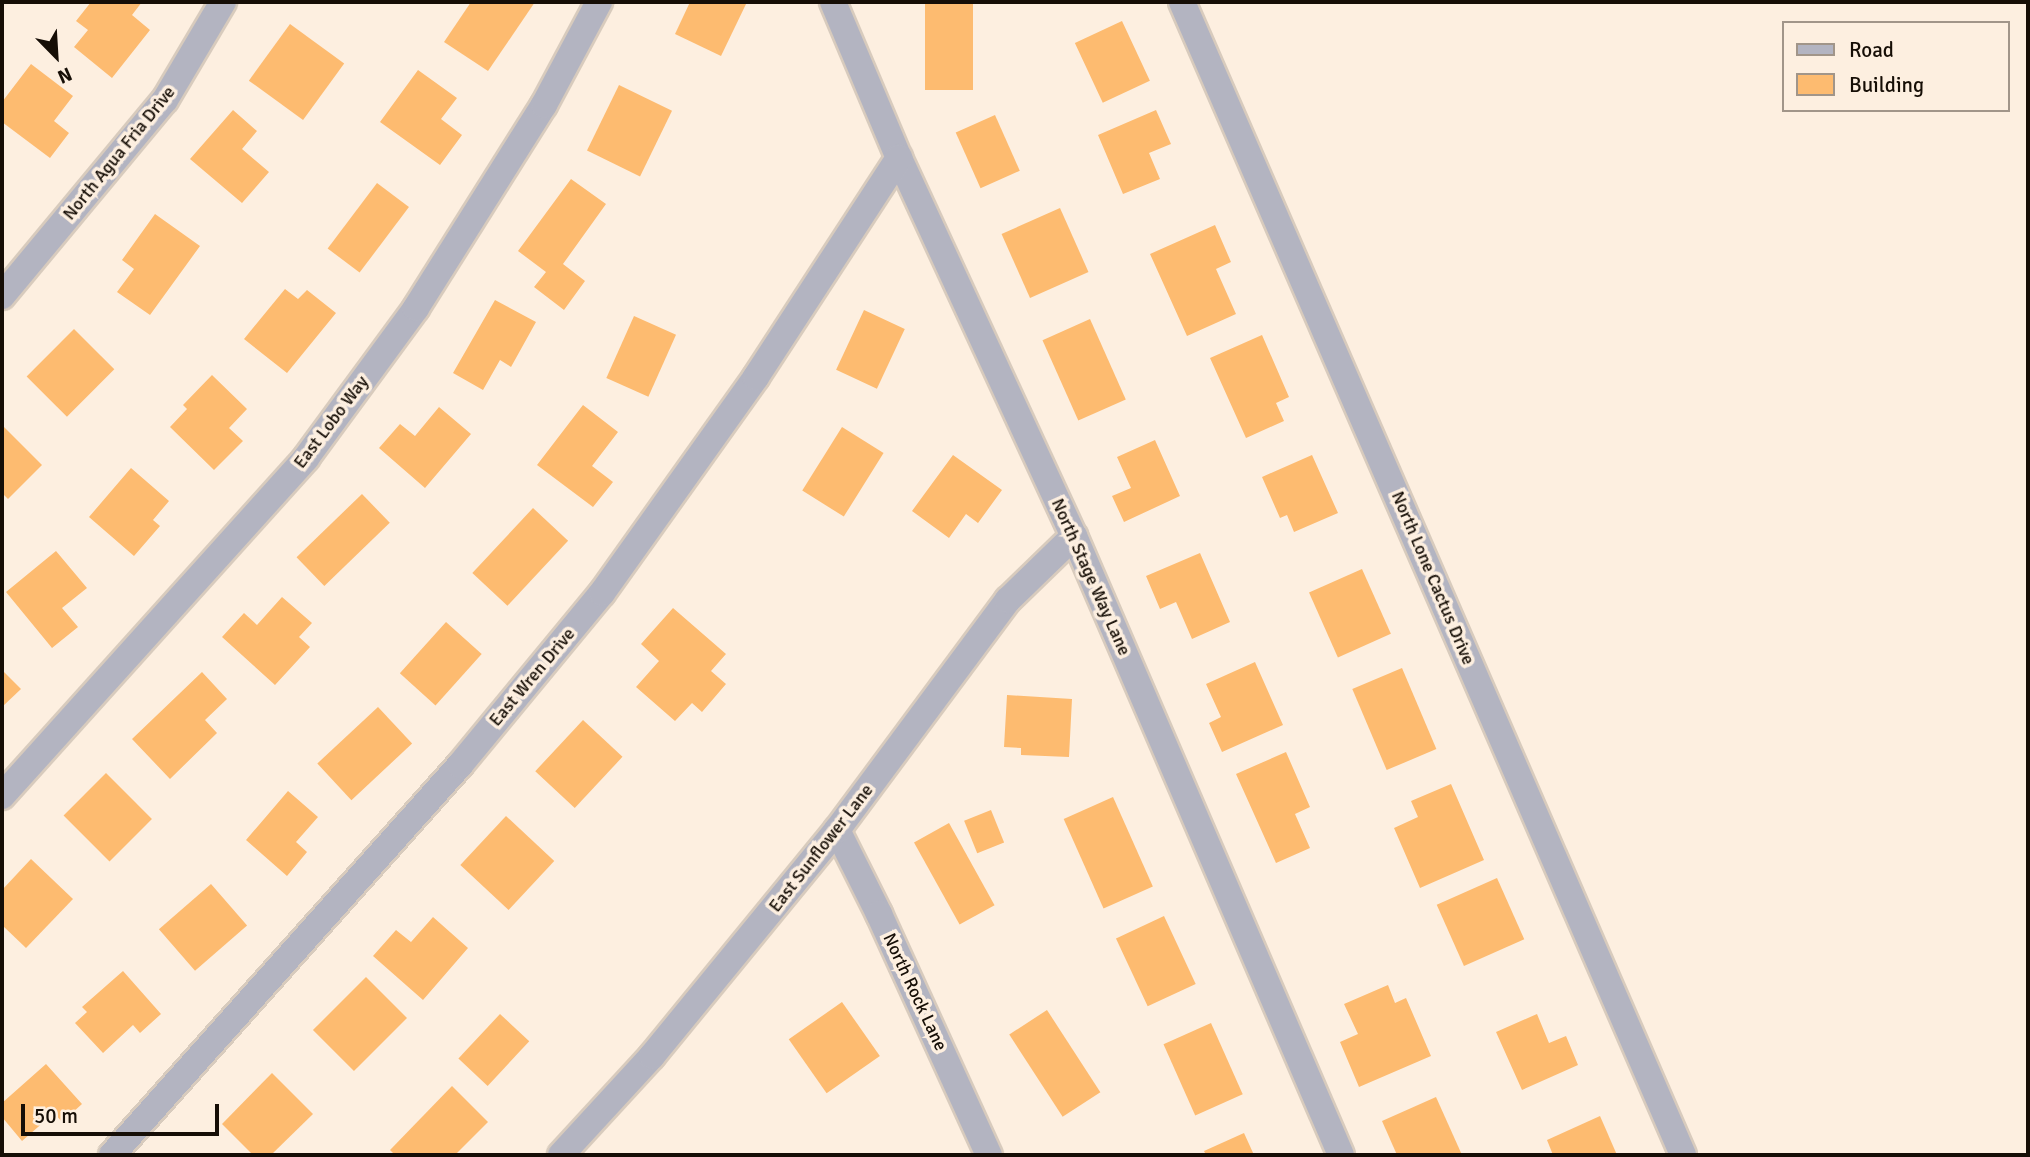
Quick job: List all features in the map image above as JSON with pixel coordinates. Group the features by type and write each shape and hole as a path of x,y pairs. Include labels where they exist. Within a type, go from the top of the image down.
{"street":[{"name":"North Agua Fria Drive","path":"2,296 165,100 223,2"},
{"name":"East Lobo Way","path":"2,796 306,458 416,308 544,105 599,2"},
{"name":"North Stage Way Lane","path":"833,2 899,158 1074,536 1341,1155"},
{"name":"North Lone Cactus Drive","path":"1182,2 1684,1155"},
{"name":"East Wren Drive","path":"112,1155 460,765 602,593 756,377 899,158"},
{"name":"East Sunflower Lane","path":"561,1155 652,1056 837,831 1008,600 1074,536"},
{"name":"North Rock Lane","path":"837,831 879,914 989,1155"}],"building":[{"path":"91,2 142,2 132,15 150,30 112,78 74,47 88,30 76,21"},
{"path":"471,2 535,2 488,71 444,42"},
{"path":"690,2 747,2 721,56 675,34"},
{"path":"925,2 973,2 973,90 925,90"},
{"path":"1122,21 1150,81 1103,103 1075,43"},
{"path":"290,24 344,63 303,120 249,81"},
{"path":"31,64 73,96 54,121 69,133 50,158 2,122 2,102"},
{"path":"418,70 457,98 441,119 462,135 440,165 380,122"},
{"path":"619,85 672,111 640,176 587,151"},
{"path":"233,110 257,131 242,149 269,172 242,203 190,159"},
{"path":"1156,110 1171,144 1149,153 1160,179 1123,194 1098,135"},
{"path":"995,115 1020,171 981,188 956,132"},
{"path":"571,179 606,204 563,264 585,281 564,310 534,287 546,272 518,251"},
{"path":"377,183 409,207 360,273 328,248"},
{"path":"1060,208 1088,272 1030,298 1002,234"},
{"path":"155,214 200,246 150,315 117,292 134,269 122,260"},
{"path":"1215,225 1231,262 1216,269 1236,314 1187,336 1150,254"},
{"path":"285,289 298,299 307,290 336,313 287,373 244,339"},
{"path":"495,300 536,322 511,367 500,360 483,390 453,373"},
{"path":"864,310 905,329 877,389 836,370"},
{"path":"634,316 676,335 648,397 606,378"},
{"path":"1090,319 1126,399 1078,421 1042,340"},
{"path":"74,329 114,369 67,417 27,376"},
{"path":"1262,335 1289,397 1276,403 1284,421 1246,438 1210,358"},
{"path":"212,375 247,409 229,428 243,441 214,470 170,427 187,409 183,405"},
{"path":"583,405 618,432 592,466 613,482 593,507 537,465"},
{"path":"439,407 471,434 425,488 379,448 400,424 415,436"},
{"path":"2,425 42,465 8,499 2,493"},
{"path":"842,427 884,453 844,517 802,491"},
{"path":"1155,440 1180,496 1124,522 1112,496 1131,488 1117,457"},
{"path":"953,455 1002,490 978,523 966,514 949,538 912,511"},
{"path":"1312,455 1338,513 1294,532 1287,515 1280,518 1262,477"},
{"path":"131,468 169,501 153,520 160,526 134,556 89,517"},
{"path":"362,494 390,523 324,586 297,557"},
{"path":"533,508 568,541 507,606 472,573"},
{"path":"56,551 87,588 62,608 78,627 52,648 6,592"},
{"path":"1200,553 1230,622 1192,639 1176,602 1160,609 1146,576"},
{"path":"1362,569 1391,634 1338,657 1309,593"},
{"path":"282,597 312,623 299,637 310,647 275,685 222,637 244,613 257,625"},
{"path":"673,608 726,654 711,671 726,684 702,712 692,703 675,721 636,687 659,661 641,644"},
{"path":"446,622 482,654 436,705 400,673"},
{"path":"1255,662 1283,725 1222,752 1209,723 1221,717 1206,684"},
{"path":"1402,668 1436,749 1387,770 1352,689"},
{"path":"2,670 21,689 2,707"},
{"path":"202,672 227,699 205,720 217,733 170,779 132,739"},
{"path":"1007,695 1072,699 1069,757 1021,755 1021,748 1004,747"},
{"path":"378,707 412,744 351,800 317,764"},
{"path":"583,720 622,757 575,808 535,771"},
{"path":"1286,752 1310,807 1295,814 1310,848 1276,863 1236,774"},
{"path":"106,773 152,819 110,861 64,815"},
{"path":"1451,784 1484,860 1420,888 1394,828 1418,817 1411,801"},
{"path":"288,791 318,817 296,842 307,852 287,876 246,840"},
{"path":"1113,797 1153,887 1104,908 1064,819"},
{"path":"991,810 1004,842 977,853 964,821"},
{"path":"506,816 554,861 509,910 460,865"},
{"path":"949,823 995,905 960,925 914,842"},
{"path":"31,859 73,899 26,948 2,925 2,890"},
{"path":"1497,878 1524,939 1464,966 1437,905"},
{"path":"211,884 247,926 195,971 159,929"},
{"path":"1164,916 1196,984 1148,1006 1116,938"},
{"path":"433,917 468,948 423,1000 373,956 396,930 411,942"},
{"path":"123,971 161,1014 140,1033 133,1025 103,1053 75,1023 87,1012 82,1007"},
{"path":"366,977 407,1018 354,1071 313,1030"},
{"path":"1388,985 1395,1003 1406,998 1431,1056 1359,1087 1340,1042 1358,1034 1344,1004"},
{"path":"842,1002 880,1056 827,1093 789,1039"},
{"path":"1047,1010 1100,1092 1063,1117 1009,1035"},
{"path":"500,1014 529,1041 488,1086 458,1059"},
{"path":"1537,1014 1549,1043 1566,1036 1578,1065 1522,1090 1496,1032"},
{"path":"1211,1023 1243,1094 1195,1115 1163,1044"},
{"path":"46,1064 82,1104 62,1122 54,1113 22,1141 2,1117 2,1103"},
{"path":"272,1073 313,1114 271,1155 253,1155 222,1124"},
{"path":"452,1086 488,1122 455,1155 395,1155 390,1150"},
{"path":"1436,1097 1462,1155 1397,1155 1382,1121"},
{"path":"1600,1116 1617,1155 1553,1155 1547,1140"},
{"path":"1244,1133 1254,1155 1206,1155 1204,1151"}]}
